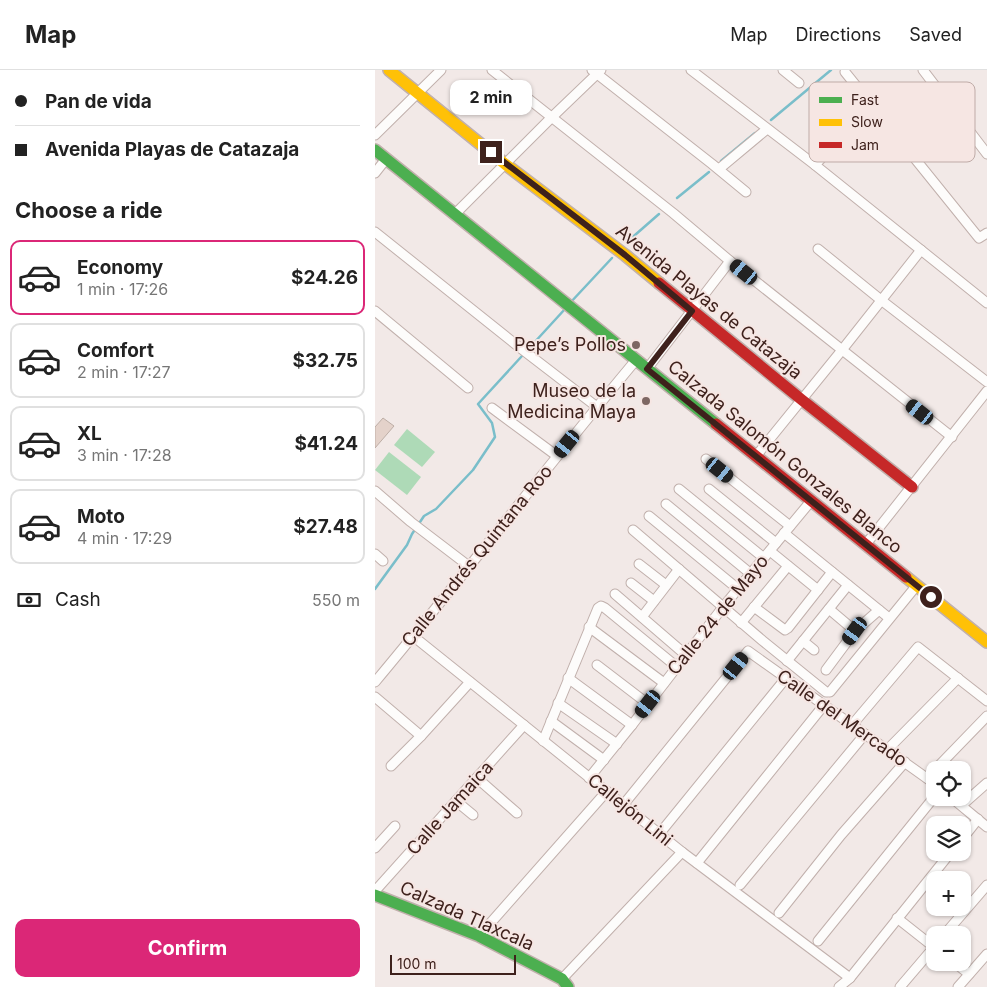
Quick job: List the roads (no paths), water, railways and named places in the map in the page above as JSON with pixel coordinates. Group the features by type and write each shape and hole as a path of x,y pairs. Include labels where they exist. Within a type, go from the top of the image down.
{"street":[{"name":"Avenida Playas de Catazaja","path":"389,70 505,164 625,255 912,487"},
{"path":"375,135 441,70"},
{"path":"491,70 952,437"},
{"path":"691,70 809,160"},
{"path":"783,70 799,83"},
{"path":"923,70 932,82"},
{"path":"455,214 596,71 746,192"},
{"path":"845,72 853,82"},
{"path":"715,166 767,129"},
{"path":"975,138 987,154"},
{"name":"Calzada Salomón Gonzales Blanco","path":"375,150 987,642"},
{"path":"375,173 386,159"},
{"path":"811,162 987,303"},
{"path":"815,165 818,162"},
{"path":"918,162 979,238 987,233"},
{"path":"375,232 534,359 597,406"},
{"path":"818,249 987,382"},
{"path":"756,456 921,250"},
{"path":"647,369 730,261"},
{"path":"375,311 468,388"},
{"name":"Calle Andrés Quintana Roo","path":"375,682 635,360"},
{"path":"866,544 987,391"},
{"path":"493,408 557,456"},
{"path":"706,459 832,572 889,618 917,585"},
{"path":"679,489 770,550"},
{"path":"709,489 770,550 818,590"},
{"path":"375,491 411,522 470,566"},
{"name":"Calle 24 de Mayo","path":"589,778 687,656 723,607 811,501"},
{"path":"666,504 751,574"},
{"path":"649,516 738,589"},
{"name":"Calle del Mercado","path":"633,530 826,692 830,692 889,618"},
{"path":"375,554 383,561"},
{"path":"639,564 666,585"},
{"path":"741,622 788,566"},
{"path":"642,617 679,569"},
{"path":"754,607 785,630 832,572"},
{"path":"631,583 653,601"},
{"path":"787,661 848,585"},
{"path":"615,594 687,656"},
{"path":"543,740 589,627 598,608 601,606 677,667"},
{"path":"829,609 855,631"},
{"path":"826,670 855,631 879,610"},
{"path":"589,627 665,683"},
{"name":"Callejón Lini","path":"413,636 682,852 850,978"},
{"path":"803,641 814,650"},
{"path":"852,725 919,647 987,700"},
{"name":"Calle del Mercado","path":"624,804 748,651 926,777"},
{"path":"597,665 648,704"},
{"path":"568,678 632,725"},
{"path":"660,833 786,678"},
{"path":"887,750 958,678"},
{"path":"391,766 470,682"},
{"path":"375,697 421,736"},
{"path":"559,703 617,744"},
{"path":"697,863 824,705"},
{"path":"943,761 987,716"},
{"path":"551,721 604,760"},
{"name":"Calle Jamaica","path":"375,893 524,725"},
{"path":"740,886 865,734"},
{"path":"779,913 841,835 905,762"},
{"path":"477,778 517,813"},
{"path":"971,797 987,783"},
{"path":"479,936 607,791"},
{"path":"456,801 473,815"},
{"path":"818,941 927,806"},
{"path":"963,806 987,827"},
{"path":"971,828 978,819"},
{"path":"375,848 395,826"},
{"path":"565,983 682,852"},
{"path":"839,987 850,978 944,861"},
{"path":"952,926 987,885"},
{"name":"Calzada Tlaxcala","path":"375,893 479,936 565,983"},
{"path":"897,918 926,940"},
{"path":"958,987 987,954"},
{"path":"900,987 926,957"},
{"path":"965,971 969,974"}],"waterway":[{"path":"817,82 831,70"},
{"path":"771,120 809,88"},
{"path":"721,161 755,133"},
{"path":"677,198 709,172"},
{"path":"627,242 659,214"},
{"path":"570,303 612,258"},
{"path":"375,589 407,545 424,516 436,509 473,470 495,437 492,423 478,404 565,309"}],"place":[{"name":"Pepe’s Pollos","path":"636,345"},
{"name":"Museo de la Medicina Maya","path":"646,401"}]}
